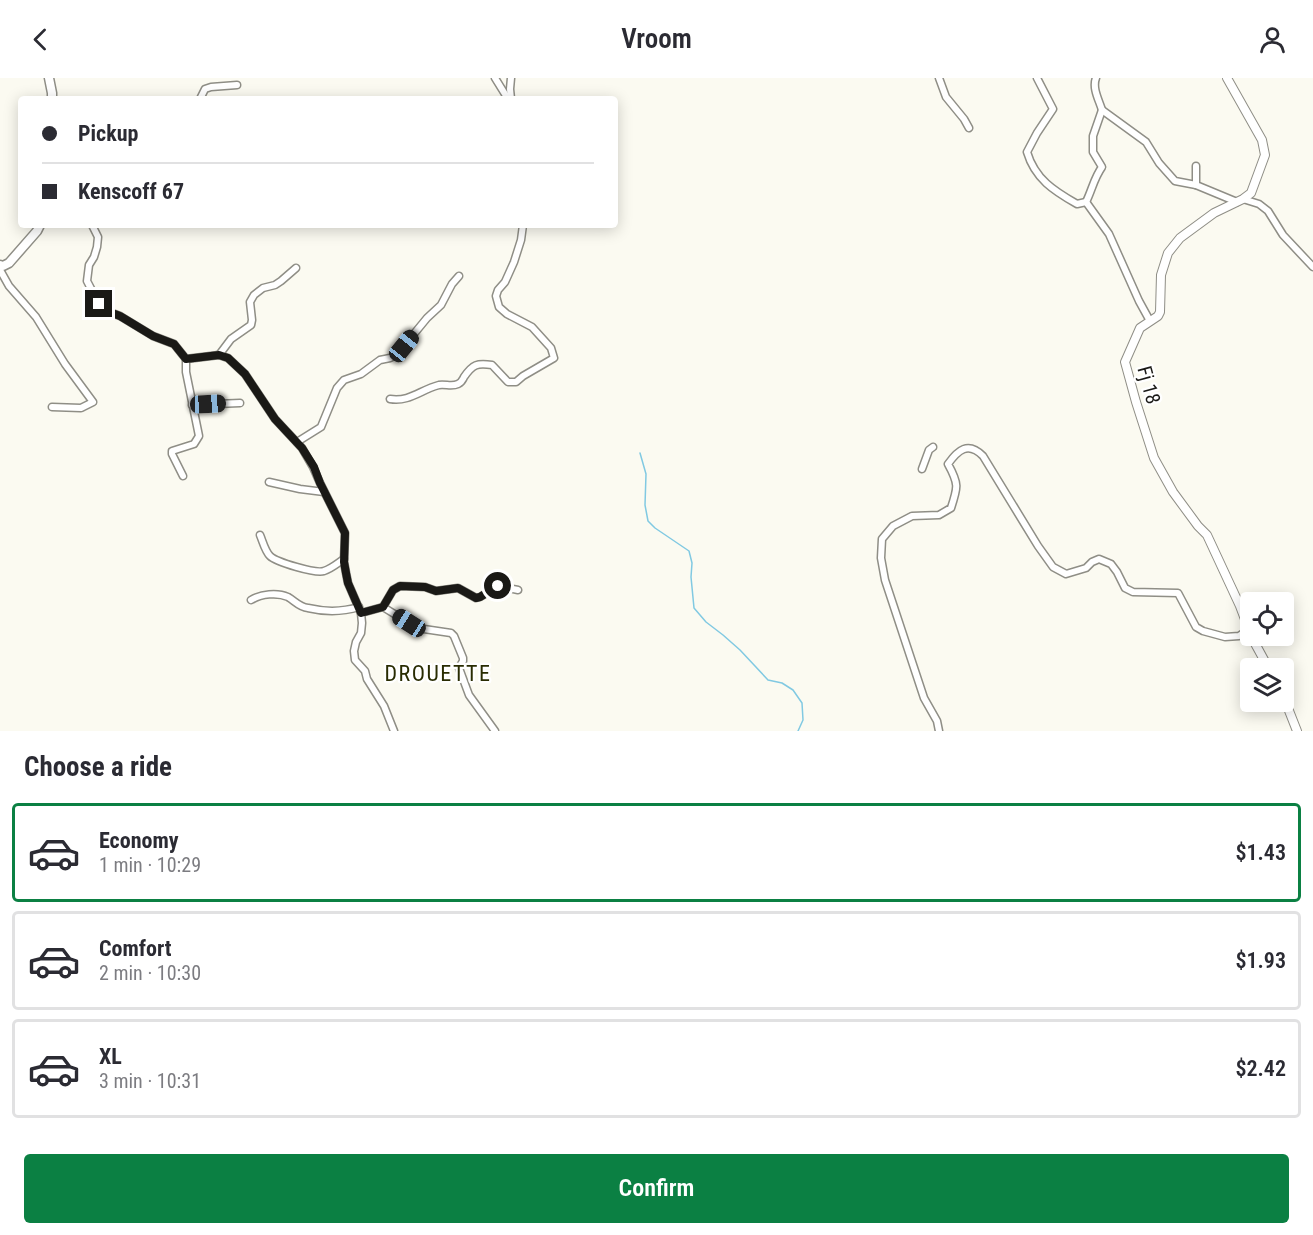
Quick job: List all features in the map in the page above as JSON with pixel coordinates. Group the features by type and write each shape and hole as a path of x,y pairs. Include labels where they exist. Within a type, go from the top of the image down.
{"main road":[{"path":"49,78 54,96"},
{"path":"0,266 9,263 38,228"}],"street":[{"path":"495,78 508,96"},
{"path":"510,96 512,78"},
{"path":"939,78 946,97 969,128"},
{"path":"1037,78 1053,109 1027,152 1030,160 1035,171 1056,192 1077,204 1086,202"},
{"path":"1096,78 1094,83 1102,110 1146,142 1159,163 1175,181 1196,184 1240,201 1258,204 1268,211 1283,235 1313,267"},
{"path":"1227,78 1262,140 1265,155 1251,193 1240,201"},
{"path":"202,96 205,89 211,87 237,85"},
{"path":"1086,202 1094,179 1102,166 1093,152 1093,136 1102,110"},
{"path":"1196,166 1196,184"},
{"name":"Fj 18","path":"1240,201 1214,213 1180,238 1168,253 1161,275 1160,312 1158,316 1140,328 1125,362 1154,458 1173,492 1207,535 1240,606"},
{"path":"1086,202 1109,234 1150,321"},
{"path":"94,228 98,237 97,247 89,265 87,281 99,304 104,310 120,316 153,336 174,344 186,359 186,372 199,436 197,441 189,446 172,451 183,476"},
{"path":"390,399 403,399 424,389 446,384 457,385 477,364 492,365 508,382 516,381 554,358 551,348 532,327 507,314 499,307 496,296 514,262 523,228"},
{"path":"219,355 231,339 250,325 252,320 251,298 263,288 275,285 296,268"},
{"path":"0,270 9,286 36,318 65,364 93,402 81,408 52,407"},
{"path":"297,442 321,427 337,388 344,380 361,374 380,360 402,352 404,346 427,318 441,305 459,276"},
{"path":"186,359 219,355 228,358 245,374 275,419 302,448 314,467 345,533 344,559 348,583 360,610 362,623 354,651 355,660 364,670 384,706 394,731"},
{"path":"192,405 240,403"},
{"path":"922,469 929,450 933,447"},
{"path":"939,731 937,721 924,698 885,580 881,558 882,540 892,526 912,516 939,515 951,508 957,484 948,464 954,456 966,448 972,448 983,456 1053,567 1066,574 1086,568 1099,559 1111,564 1125,588 1132,592 1178,593 1196,627 1203,631 1225,637 1240,636"},
{"path":"268,482 324,492"},
{"path":"260,535 268,554 273,559 288,564 324,571 344,559"},
{"path":"383,607 393,590 400,586 425,587 436,591 458,588 476,598 502,585 518,590"},
{"path":"251,600 267,594 286,597 306,608 336,611 383,607 409,623 424,629 448,632 454,636 463,658 459,668 469,695 495,731"},
{"path":"1290,712 1297,731"}],"waterway":[{"path":"640,453 646,474 645,505 648,521 689,551 692,563 694,608 706,622 740,650 768,680 782,683 793,690 802,703 803,720 798,731"}],"district":[{"name":"DROUETTE","path":"438,673"}],"route":[{"path":"99,304 104,310 120,316 139,329 174,344 186,359 219,355 228,358 245,374 275,419 302,448 314,467 345,533 344,562 348,583 361,613 383,607 393,590 400,586 425,587 436,591 458,588 476,598 498,586"}]}
